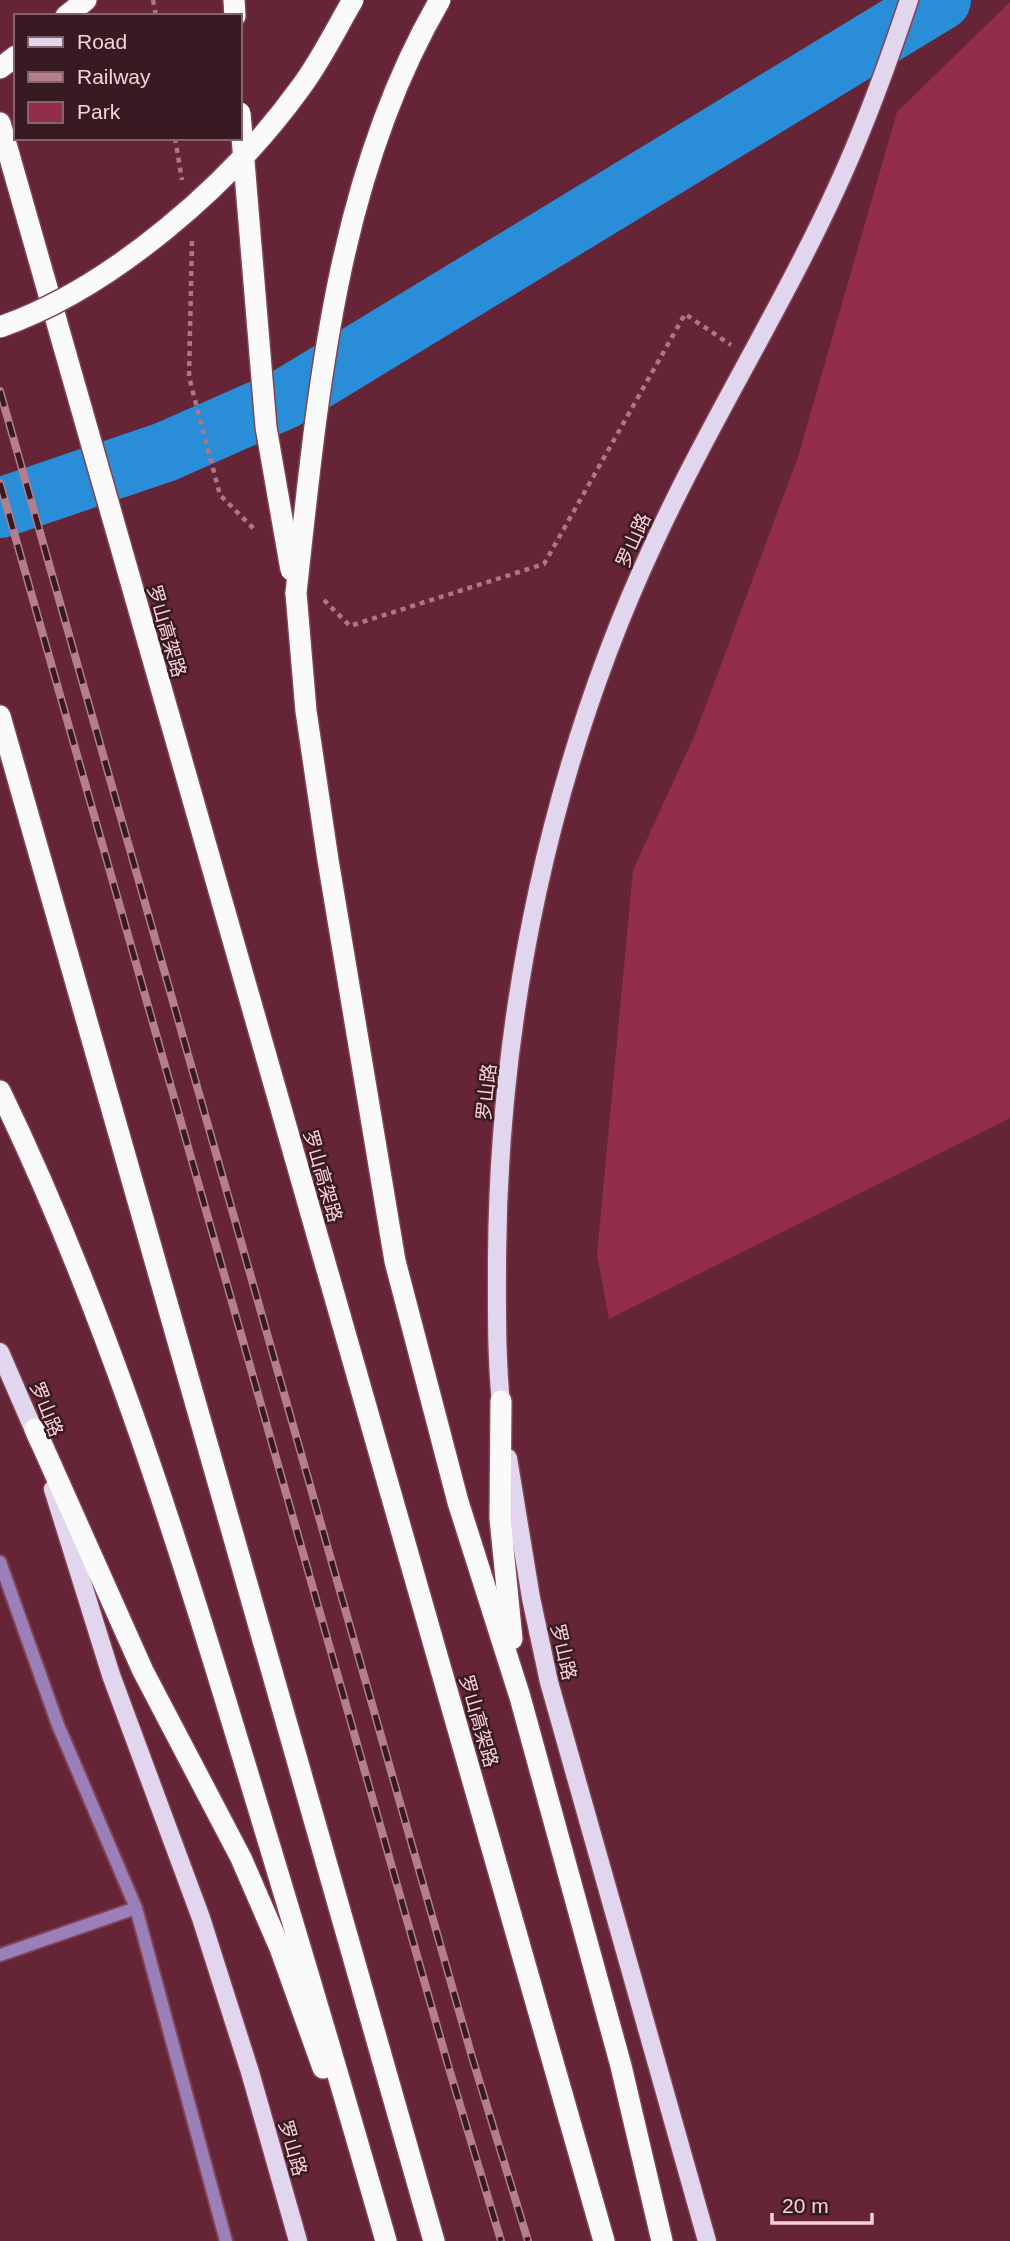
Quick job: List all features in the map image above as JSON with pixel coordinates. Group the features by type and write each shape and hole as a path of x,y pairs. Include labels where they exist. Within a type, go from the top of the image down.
{"highway":[{"path":"68,14 86,0"},
{"path":"0,327 105,275 222,181 301,87 353,0"},
{"path":"296,593 318,400 333,309 355,214 384,121 440,0"},
{"path":"0,68 14,57"},
{"name":"罗山高架路","path":"0,123 604,2241"},
{"path":"242,137 266,427 296,593 306,711 328,860 395,1261 458,1502 520,1697 621,2066 662,2241"},
{"path":"0,716 434,2241"},
{"path":"0,1091 58,1224 102,1336 191,1584 384,2241"},
{"path":"501,1401 500,1518 520,1697"},
{"path":"35,1429 143,1671 241,1858 280,1948 384,2241"}],"main road":[{"name":"罗山路","path":"707,2241 549,1682 514,1509 501,1401 497,1235 504,1111 529,933 547,853 595,691 625,611 686,476 818,225 860,135 909,0"},
{"name":"罗山路","path":"0,1352 35,1429 111,1675 205,1931 250,2073 298,2241"}],"street":[{"path":"0,1562 58,1725 136,1908 226,2241"},
{"path":"0,1955 136,1908"}],"path":[{"path":"175,140 183,184"},
{"path":"191,238 193,252 189,377 220,495 257,532"},
{"path":"322,598 350,626 544,564 685,314 749,357"}],"green space":[{"path":"1010,2 1010,1118 609,1319 597,1254 633,870 696,732 798,457 897,112"}],"waterway":[{"path":"0,508 165,452 285,399 941,0"}],"railway":[{"path":"0,391 472,2057 528,2241"},
{"path":"0,483 448,2065 501,2241"}]}
